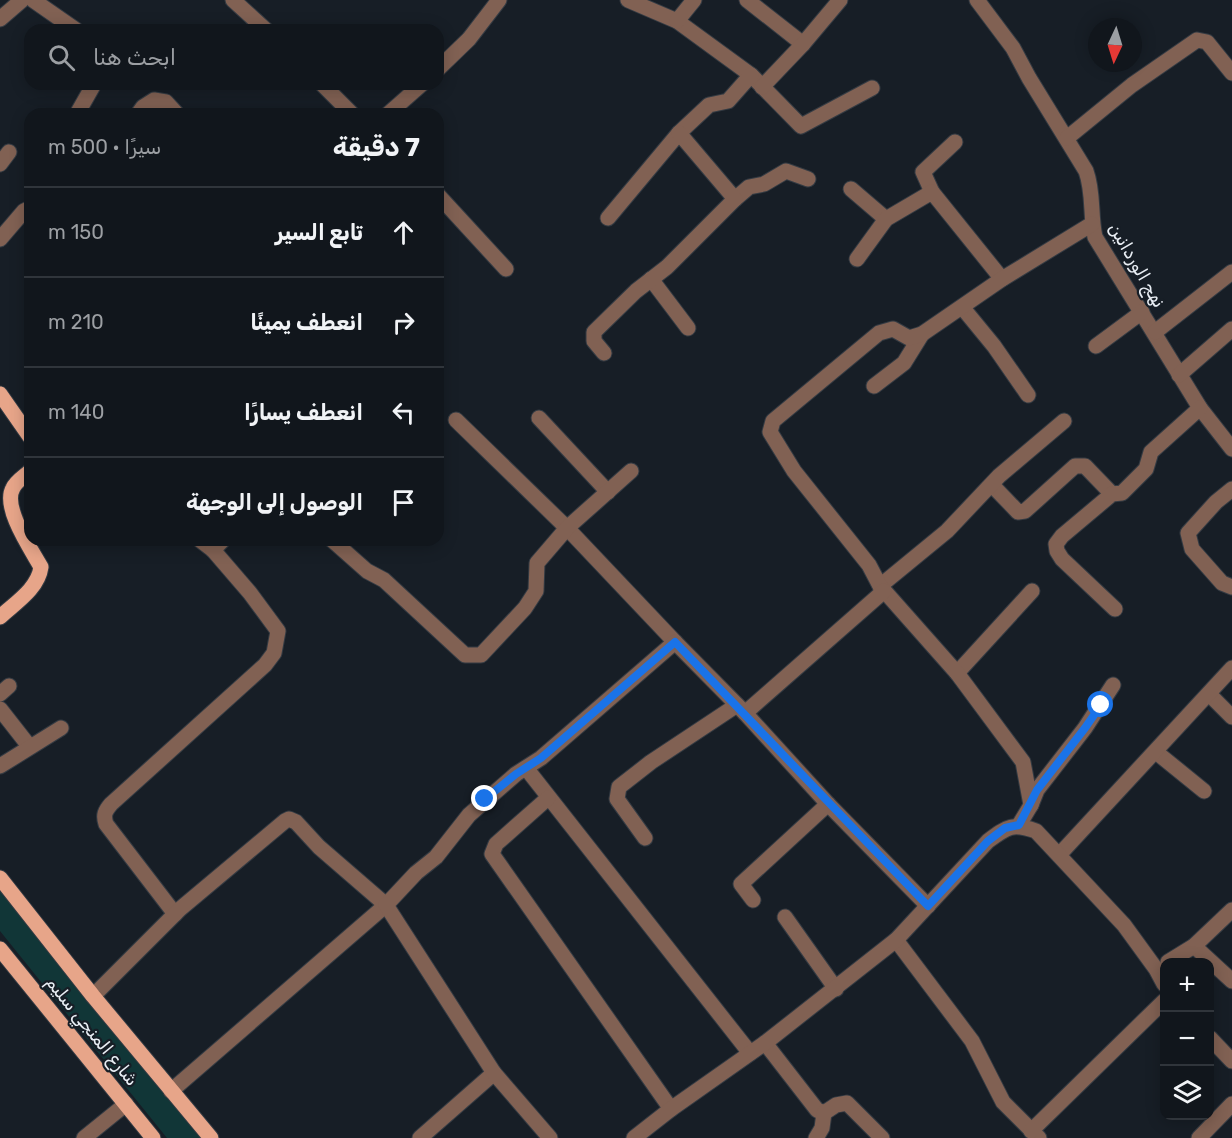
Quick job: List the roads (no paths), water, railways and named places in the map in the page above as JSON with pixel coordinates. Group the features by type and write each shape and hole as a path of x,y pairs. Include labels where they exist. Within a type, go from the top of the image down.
{"main road":[{"path":"0,394 24,428"},
{"path":"24,476 5,496 24,535"},
{"path":"0,617 35,585 40,575 41,567 30,546"},
{"path":"0,878 93,996 211,1138"},
{"name":"شارع المنجي سليم","path":"0,949 153,1138"}],"street":[{"path":"0,19 22,0"},
{"path":"33,0 67,24"},
{"path":"233,0 259,24"},
{"path":"444,63 469,39 499,0"},
{"path":"628,0 677,21 757,81 801,126 872,88"},
{"path":"677,21 694,0"},
{"path":"747,0 803,44"},
{"path":"608,218 679,133 710,105 728,101 803,44 840,0"},
{"name":"نهج الوردانين","path":"977,0 1013,48 1086,171 1091,184 1092,224 1095,237 1200,408 1232,449"},
{"path":"1067,138 1132,85 1197,40 1208,42 1232,73"},
{"path":"80,108 90,90"},
{"path":"328,90 346,108"},
{"path":"395,108 415,90"},
{"path":"142,108 154,100 166,102 172,108"},
{"path":"679,133 735,199"},
{"path":"955,142 923,172 932,192 1002,279"},
{"path":"604,353 594,341 594,332 667,267 749,187 764,184 786,171 808,179"},
{"path":"851,189 886,219"},
{"path":"857,260 886,219 932,192"},
{"path":"444,202 506,269"},
{"path":"0,239 24,211"},
{"path":"1031,805 1023,762 957,673 882,589 869,565 794,471 770,432 773,421 879,333 892,329 909,338 922,334 1002,279 1092,224"},
{"path":"1155,332 1232,272"},
{"path":"651,279 688,328"},
{"path":"962,307 994,346 1028,395"},
{"path":"1096,346 1142,312"},
{"path":"1179,375 1232,329"},
{"path":"873,386 904,363 922,334"},
{"path":"1115,609 1062,560 1056,548 1062,536 1112,494 1122,493 1146,469 1151,452 1200,408"},
{"path":"539,418 608,492"},
{"path":"456,420 567,528 741,709 828,804 928,906"},
{"path":"645,838 617,800 619,788 651,762 741,709 882,589 947,531 999,476 1064,421"},
{"path":"992,484 1018,512 1025,511 1075,466 1085,466 1112,494"},
{"path":"339,546 367,571 384,580 465,655 481,655 525,608 536,591 537,563 567,528 631,471"},
{"path":"1232,489 1216,502 1188,533 1192,549 1222,583 1232,587"},
{"path":"175,914 106,824 104,816 105,810 111,804 265,665 274,653 278,631 219,546"},
{"path":"957,673 1032,591"},
{"path":"171,1091 386,905 416,873 436,857 469,815 505,782 541,758 675,642"},
{"path":"1059,855 1232,668"},
{"path":"1019,825 1037,790 1085,728 1113,685"},
{"path":"1209,694 1232,717"},
{"path":"0,709 29,746"},
{"path":"0,766 61,728"},
{"path":"1156,752 1204,792"},
{"path":"526,768 750,1053"},
{"path":"549,798 496,844 492,854 671,1109"},
{"path":"753,900 741,884 828,804"},
{"path":"93,996 175,914 289,819 296,822 319,847 386,905 494,1073 550,1138"},
{"path":"641,1136 671,1109 765,1043 896,940 988,841 1005,828 1019,825 1036,831 1160,962"},
{"path":"1174,958 1194,946 1232,910"},
{"path":"785,917 836,989"},
{"path":"896,940 972,1041 1003,1101 1035,1135 1160,1005"},
{"path":"1194,946 1232,981"},
{"path":"765,1043 818,1110 824,1113"},
{"path":"1214,1043 1232,1061"},
{"path":"420,1138 494,1073"},
{"path":"816,1138 822,1128 824,1113 836,1105 847,1103 882,1138"},
{"path":"84,1138 126,1104"},
{"path":"1199,1138 1232,1104"}]}
